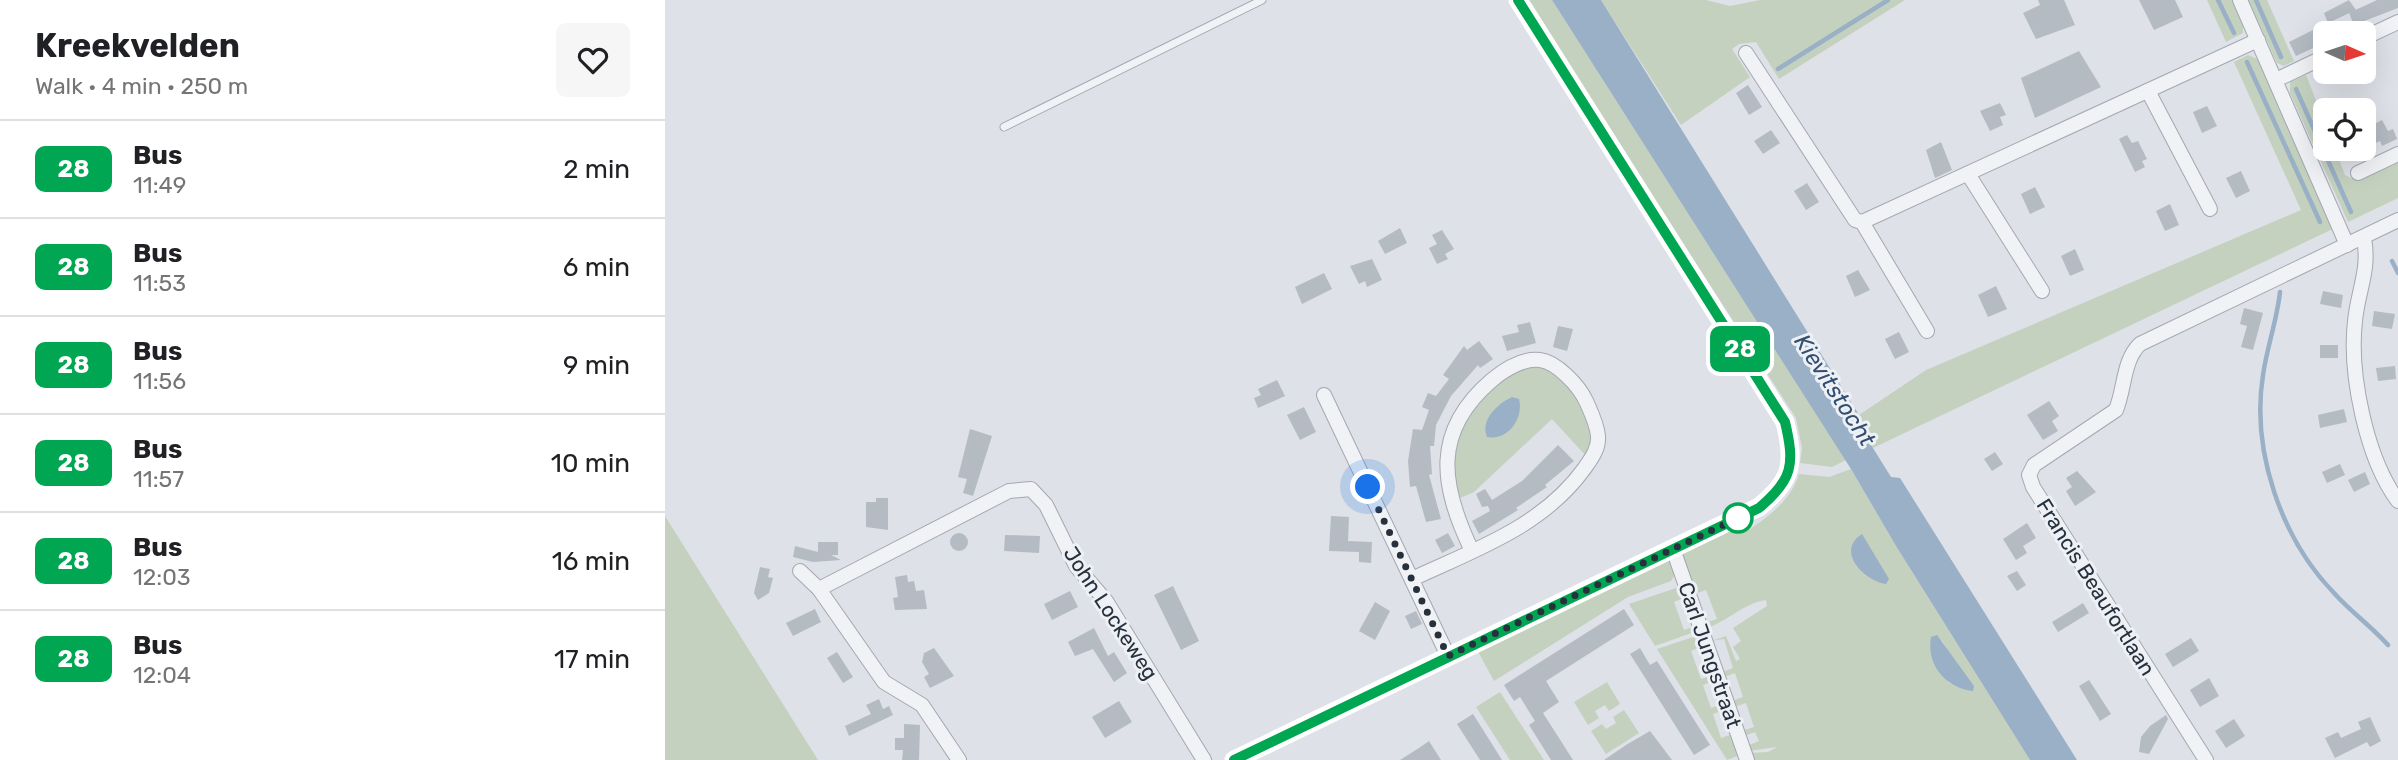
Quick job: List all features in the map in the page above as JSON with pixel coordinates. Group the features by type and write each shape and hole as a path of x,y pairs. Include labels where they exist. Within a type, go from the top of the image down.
{"street":[{"path":"1234,760 1259,754 1448,656 1759,508 1781,490 1790,466 1792,448 1785,422 1518,0"},
{"path":"2240,0 2347,245 2394,226"},
{"path":"2377,32 2398,22"},
{"path":"1746,53 1855,220 1862,222 2258,40"},
{"path":"2276,79 2313,62"},
{"path":"2148,91 2210,209"},
{"path":"2358,173 2398,154"},
{"path":"1968,174 2042,290"},
{"path":"1862,222 1927,331"},
{"path":"2364,237 2368,259 2354,323 2356,372 2367,434 2398,500"},
{"name":"Francis Beaufortlaan","path":"2206,760 2033,487 2029,475 2034,465 2116,410 2128,362 2132,352 2140,344 2347,245"},
{"path":"1412,579 1503,538 1542,512 1573,485 1596,450 1598,437 1583,394 1549,361 1536,359 1500,374 1471,398 1453,431 1446,459 1448,492 1472,551"},
{"path":"1324,395 1448,656"},
{"name":"John Lockeweg","path":"819,589 1009,491 1031,489 1046,505 1076,566 1106,601 1204,760"},
{"name":"Carl Jungstraat","path":"1673,550 1747,760"},
{"path":"800,570 819,589 884,682 922,705 959,760"}],"lane":[{"path":"1004,127 1262,0"}],"green space":[{"path":"1526,0 1552,0 1846,460 1832,467 1800,463 1802,448 1796,418"},
{"path":"1601,0 1706,0 1730,6 1760,0 1905,0 1779,79 1756,42 1739,44 1732,49 1750,77 1681,125"},
{"path":"2207,0 2233,0 2243,22 2243,33 2226,42"},
{"path":"2248,0 2267,0 2294,61 2284,66 2277,63"},
{"path":"2248,55 2260,60 2337,227 1873,448 1858,424 1859,415 1926,370 2301,210 2234,62"},
{"path":"2306,75 2315,98 2313,144 2290,93 2290,82"},
{"path":"2321,161 2340,161 2345,175 2355,180 2398,162 2398,198 2348,222"},
{"path":"1526,365 1546,365 1565,380 1586,411 1592,437 1587,457 1552,419 1474,492 1455,500 1452,461 1460,426 1477,401 1500,381"},
{"path":"1851,469 2030,760 1752,760 1750,753 1768,752 1777,747 1749,751 1747,746 1759,741 1755,732 1744,736 1742,731 1754,727 1746,703 1734,707 1732,701 1743,697 1735,673 1724,677 1722,672 1733,668 1724,639 1711,641 1726,636 1736,661 1740,659 1733,647 1741,641 1733,628 1767,606 1766,600 1750,605 1707,628 1705,623 1717,619 1706,590 1695,594 1679,549 1738,521 1744,533 1784,501 1799,474 1829,477","holes":["1941,639 1958,668 1974,686 1949,683"]},
{"path":"665,516 818,760 665,760"},
{"path":"1670,553 1676,573 1671,581 1628,597 1494,681 1475,646"},
{"path":"1682,586 1686,597 1674,602 1684,630 1696,626 1697,631 1655,646 1629,604"},
{"path":"1699,635 1703,646 1691,651 1701,679 1713,675 1714,681 1703,685 1711,708 1723,704 1724,710 1713,714 1721,738 1733,734 1740,755 1727,760 1657,649"},
{"path":"1607,682 1620,704 1609,711 1605,705 1595,711 1599,718 1588,725 1574,702"},
{"path":"1500,692 1544,760 1510,760 1476,707"},
{"path":"1624,710 1639,733 1606,754 1591,731 1602,724 1606,729 1616,723 1613,717"}],"water":[{"name":"Kievitstocht","path":"1552,0 1601,0 1859,415 1858,424 1891,477 1900,478 2077,760 2030,760 1851,469"},
{"path":"1512,397 1519,399 1520,406 1513,427 1502,435 1487,437 1486,425 1491,413"},
{"path":"1862,534 1889,579 1886,584 1869,577 1852,556 1854,541"},
{"path":"1937,635 1974,686 1973,691 1954,685 1940,673 1930,647 1931,637"}],"building":[{"path":"2038,0 2064,0 2075,25 2036,39 2023,13 2040,5"},
{"path":"2139,0 2175,0 2183,17 2154,30"},
{"path":"2349,0 2356,10 2332,21 2327,21 2324,13"},
{"path":"2377,0 2398,0 2398,8 2364,21 2352,21 2349,13"},
{"path":"2313,30 2313,48 2296,56 2289,42"},
{"path":"2079,51 2101,87 2035,118 2021,78"},
{"path":"1748,85 1762,107 1749,115 1736,93"},
{"path":"2000,103 2006,115 2000,117 2003,125 1990,131 1980,111"},
{"path":"2207,106 2217,126 2202,133 2193,112"},
{"path":"2382,120 2388,131 2393,129 2397,139 2382,146 2380,141 2376,143 2376,123"},
{"path":"1771,130 1780,143 1763,154 1754,141"},
{"path":"2127,135 2132,143 2138,141 2147,159 2142,161 2145,167 2135,172 2119,139"},
{"path":"1941,142 1952,170 1935,178 1926,150"},
{"path":"2241,171 2250,191 2236,198 2226,178"},
{"path":"1807,183 1819,202 1806,210 1794,191"},
{"path":"2035,187 2045,207 2030,214 2021,194"},
{"path":"2170,204 2179,225 2165,231 2156,211"},
{"path":"1400,228 1407,243 1385,254 1378,241"},
{"path":"1442,230 1454,249 1445,254 1448,259 1437,264 1429,248 1437,244 1432,235"},
{"path":"2075,249 2084,270 2070,276 2061,256"},
{"path":"1372,259 1382,280 1367,287 1365,281 1359,284 1350,266"},
{"path":"1858,270 1870,290 1855,297 1846,276"},
{"path":"1324,273 1332,289 1302,304 1295,287"},
{"path":"1996,286 2007,309 1988,317 1978,295"},
{"path":"2323,291 2343,295 2341,308 2320,304"},
{"path":"2244,308 2263,313 2253,350 2241,347 2247,326 2240,324"},
{"path":"2374,311 2395,314 2392,329 2372,326"},
{"path":"1530,322 1536,343 1507,351 1502,336 1519,332 1517,325"},
{"path":"1558,326 1573,329 1567,351 1553,347"},
{"path":"1899,332 1909,352 1895,359 1885,339"},
{"path":"1479,341 1493,359 1480,368 1478,365 1451,396 1436,425 1434,446 1430,446 1432,474 1429,475 1441,519 1426,522 1416,486 1410,487 1408,461 1413,429 1422,430 1429,410 1422,407 1428,393 1436,396 1449,379 1443,375 1464,346 1467,350"},
{"path":"2320,345 2338,345 2338,358 2320,358"},
{"path":"2395,366 2396,379 2378,381 2376,368"},
{"path":"1277,380 1285,396 1258,408 1254,398 1261,395 1258,389"},
{"path":"2049,401 2059,416 2052,421 2058,431 2043,440 2027,415"},
{"path":"1304,407 1316,432 1300,440 1287,415"},
{"path":"2344,409 2347,422 2320,428 2318,415"},
{"path":"970,429 992,436 973,496 963,493 967,479 958,477"},
{"path":"1558,445 1574,461 1545,485 1547,487 1516,508 1518,510 1479,534 1472,521 1490,511 1488,506 1482,507 1476,494 1485,489 1492,500 1522,481"},
{"path":"1995,452 2003,464 1992,471 1984,459"},
{"path":"2340,464 2345,475 2327,483 2322,472"},
{"path":"2077,471 2096,492 2075,506 2066,491 2072,487 2066,478"},
{"path":"2365,472 2370,484 2354,492 2348,480"},
{"path":"876,498 888,498 888,530 866,527 866,502 876,502"},
{"path":"1331,516 1349,517 1348,541 1372,542 1371,563 1359,562 1359,552 1329,551"},
{"path":"2027,523 2036,538 2023,546 2027,553 2016,560 2003,539"},
{"path":"959,533 965,536 968,542 965,548 959,551 953,548 950,542 953,536"},
{"path":"1448,533 1455,546 1442,553 1435,540"},
{"path":"1005,535 1040,536 1039,553 1004,551"},
{"path":"818,542 838,542 838,555 831,555 841,560 813,562 793,557 795,546 818,552"},
{"path":"760,567 770,569 768,577 773,578 769,593 758,600 754,593"},
{"path":"2017,571 2026,585 2017,591 2007,576"},
{"path":"907,575 908,582 914,581 916,591 924,590 927,609 895,610 893,598 898,597 895,577"},
{"path":"1173,586 1199,641 1181,650 1154,595"},
{"path":"1070,591 1078,607 1052,620 1044,604"},
{"path":"1375,602 1390,611 1375,640 1359,631"},
{"path":"2083,603 2089,613 2058,632 2052,622"},
{"path":"815,609 821,622 793,636 786,623"},
{"path":"1624,609 1634,625 1546,681 1559,702 1543,713 1573,760 1551,760 1529,725 1535,721 1520,697 1514,701 1504,685"},
{"path":"1416,611 1422,624 1411,629 1405,616"},
{"path":"1094,628 1108,656 1114,652 1127,673 1114,682 1093,649 1075,656 1068,642"},
{"path":"2191,638 2199,651 2173,667 2165,654"},
{"path":"934,648 954,676 930,688 924,677 929,674 922,662 924,653"},
{"path":"1640,648 1650,665 1657,661 1710,745 1694,755 1630,654"},
{"path":"837,652 853,677 843,683 827,658"},
{"path":"2209,678 2219,696 2200,707 2190,690"},
{"path":"2089,680 2111,714 2100,721 2079,686"},
{"path":"879,699 883,709 889,706 893,715 849,736 845,726 871,714 866,705"},
{"path":"1119,701 1132,722 1105,738 1092,717"},
{"path":"1473,714 1502,760 1480,760 1457,724"},
{"path":"2166,715 2168,719 2149,754 2139,752 2141,737 2150,726"},
{"path":"2370,717 2381,741 2370,747 2367,742 2335,758 2325,738 2338,732 2341,738 2361,729 2358,722"},
{"path":"2234,719 2245,736 2226,748 2215,731"},
{"path":"904,724 920,725 919,760 902,760 903,750 895,750 895,738 904,738"},
{"path":"1650,731 1672,760 1604,760 1626,745"},
{"path":"1429,741 1441,760 1400,760 1419,748"}],"waterway":[{"path":"1778,69 1888,0"},
{"path":"2218,0 2234,33"},
{"path":"2256,0 2281,57"},
{"path":"2247,62 2320,222"},
{"path":"2296,89 2351,212"},
{"path":"2392,261 2398,273"},
{"path":"2280,292 2263,375 2260,404 2266,463 2274,492 2285,520 2315,571 2388,645"}],"bus line":[{"name":"28","path":"1234,760 1759,508 1781,490 1790,466 1792,448 1785,422 1518,0"}],"route":[{"path":"1368,487 1448,656 1738,518"}]}
